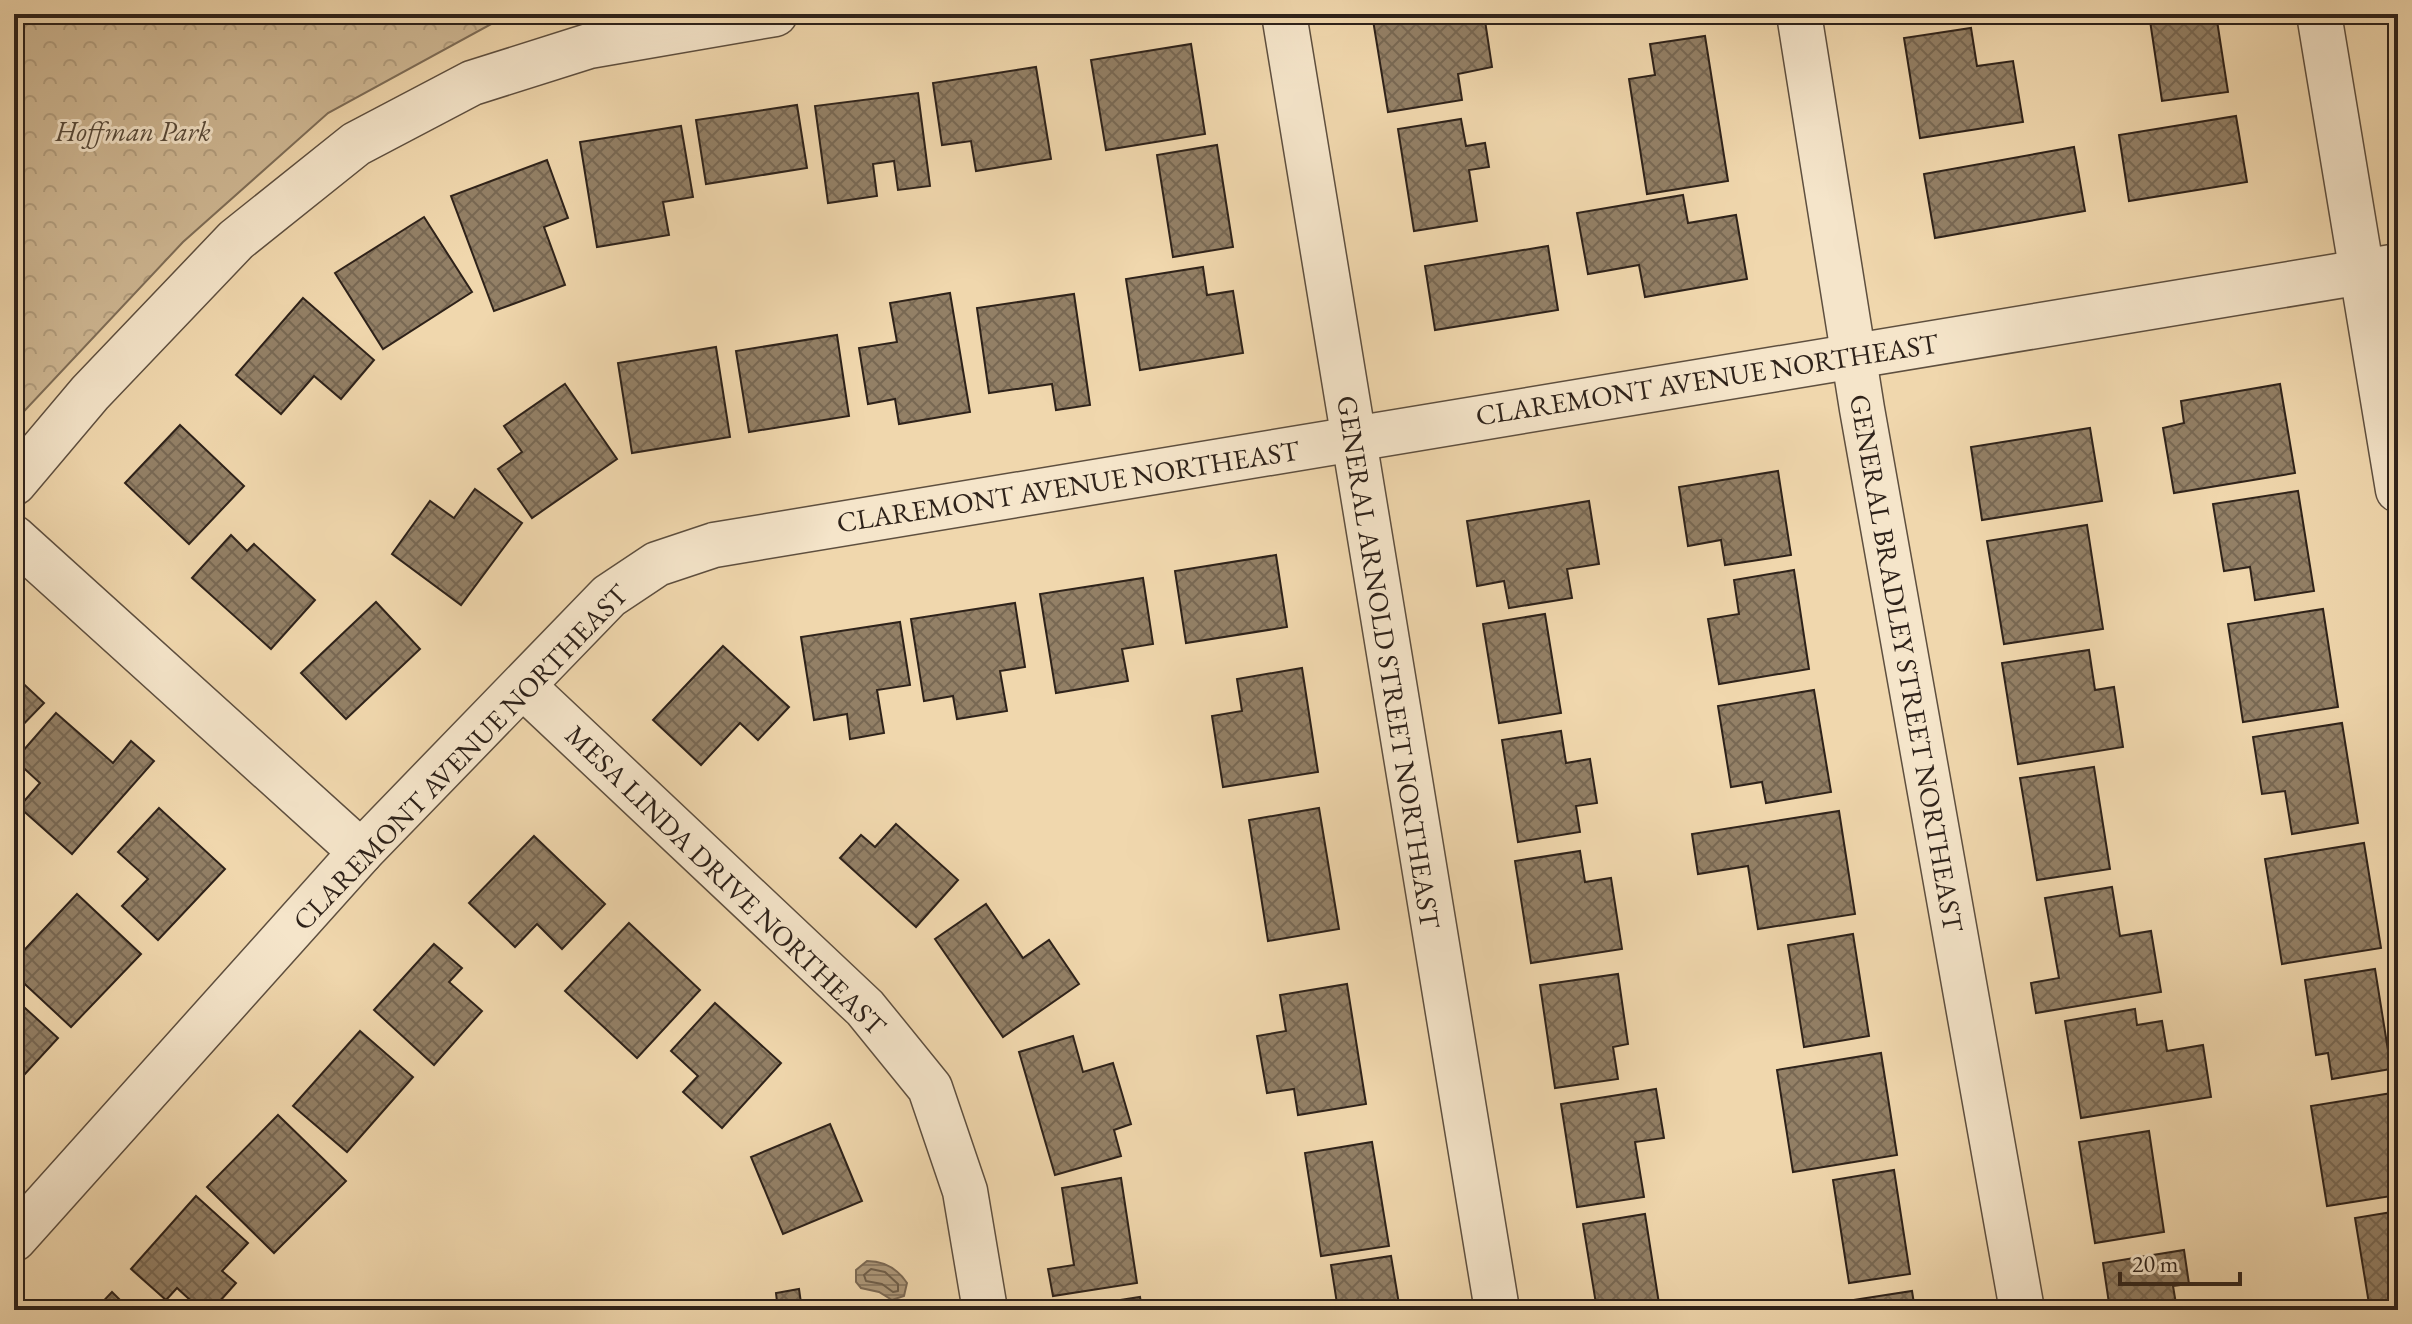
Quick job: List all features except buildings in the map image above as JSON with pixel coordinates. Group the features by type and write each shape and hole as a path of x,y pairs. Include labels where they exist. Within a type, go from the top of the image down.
{"street":[{"path":"14,483 90,393 236,240 356,144 472,83 589,46 775,14"},
{"name":"GENERAL ARNOLD STREET NORTHEAST","path":"1284,14 1497,1310"},
{"name":"GENERAL BRADLEY STREET NORTHEAST","path":"1799,14 1853,355 2022,1310"},
{"path":"2319,14 2380,269 2398,490"},
{"name":"CLAREMONT AVENUE NORTHEAST","path":"18,1225 361,852 609,596 657,564 714,545 2380,269"},
{"path":"14,538 361,852"},
{"name":"MESA LINDA DRIVE NORTHEAST","path":"523,686 865,1008 930,1088 965,1191 985,1310"}],"green space":[{"name":"Hoffman Park","path":"14,14 521,14 504,17 328,113 183,242 14,422"}],"water":[{"path":"867,1261 879,1262 899,1273 907,1283 904,1296 892,1300 879,1292 861,1288 856,1282 856,1270"}]}
